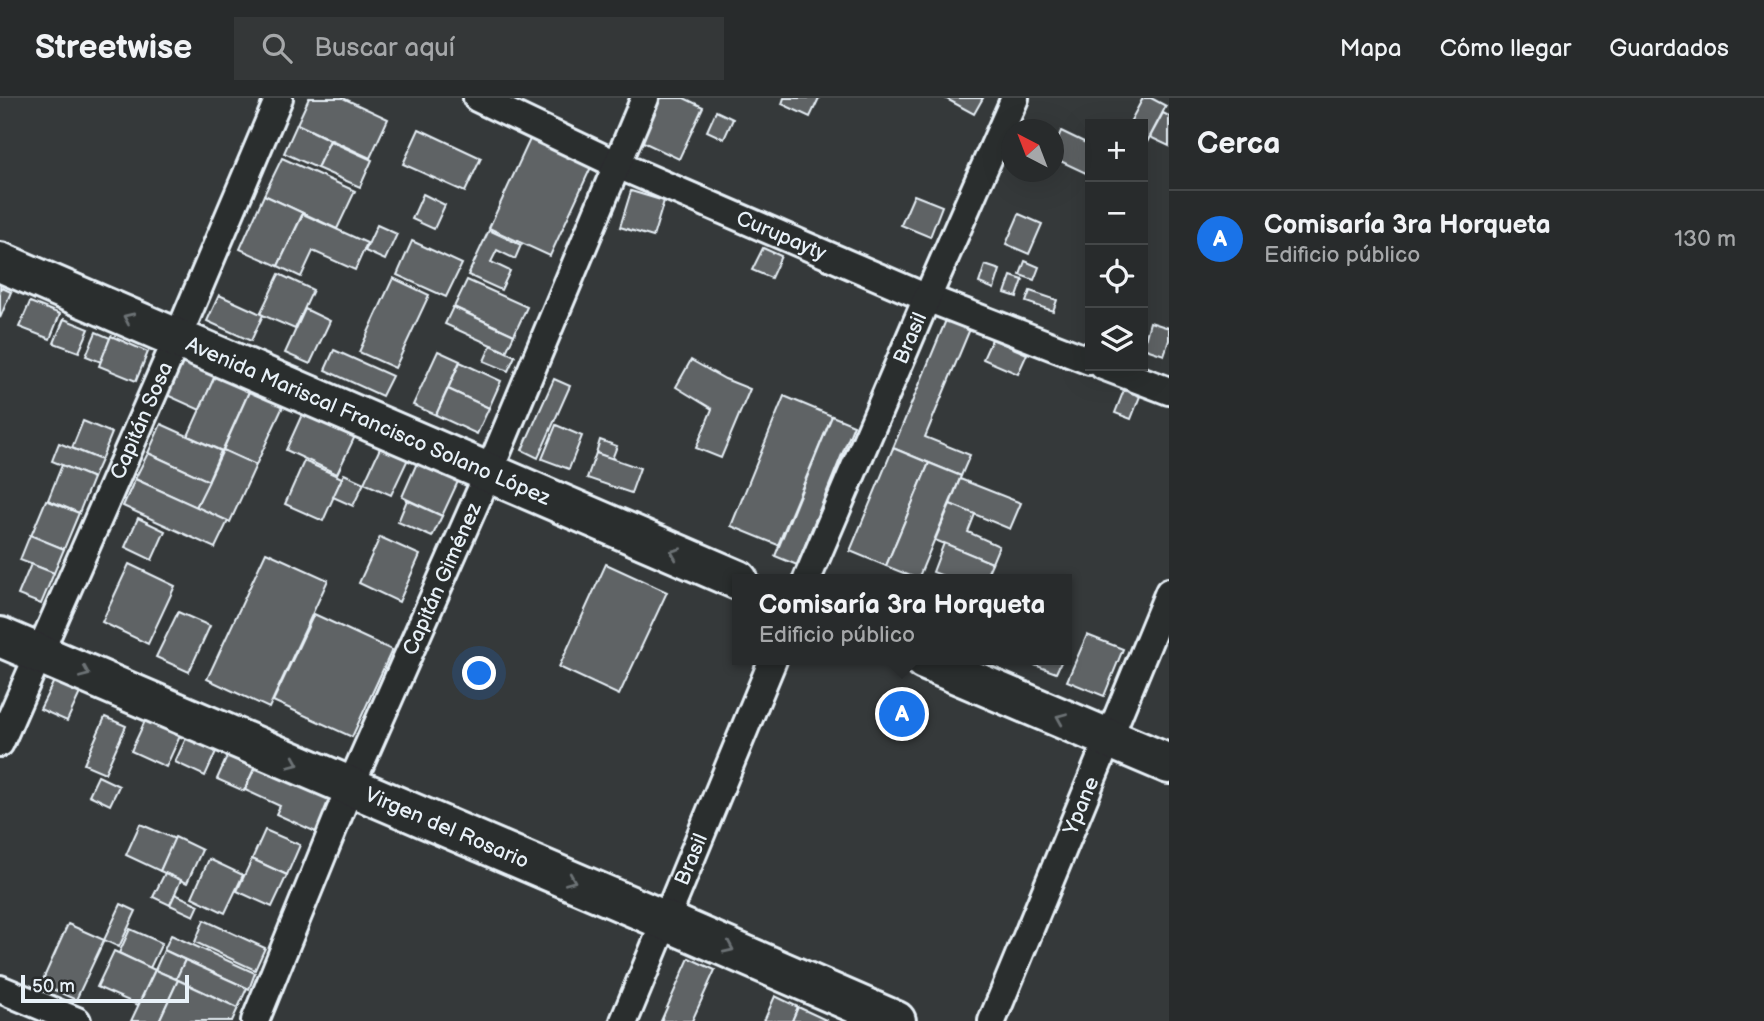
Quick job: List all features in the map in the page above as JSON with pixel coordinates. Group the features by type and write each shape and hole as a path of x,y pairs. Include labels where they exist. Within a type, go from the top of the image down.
{"main road":[{"name":"Avenida Mariscal Francisco Solano López","path":"0,262 732,578"},
{"name":"Virgen del Rosario","path":"0,637 666,920 896,1021"},
{"path":"936,665 1169,764"}],"street":[{"name":"Capitán Sosa","path":"0,743 279,98"},
{"name":"Curupayty","path":"477,98 618,165 927,298 1085,359"},
{"name":"Capitán Giménez","path":"255,1021 350,787 488,474 645,98"},
{"name":"Brasil","path":"809,574 1015,98"},
{"path":"1115,371 1169,391"},
{"name":"Ypane","path":"992,1021 1169,592"},
{"name":"Brasil","path":"624,1021 771,665"},
{"path":"0,989 77,1021"}],"building":[{"path":"309,98 343,98 388,119 370,158 297,124"},
{"path":"661,98 684,98 703,107 679,159 641,141"},
{"path":"784,98 819,98 810,117 782,104"},
{"path":"945,98 983,98 974,114"},
{"path":"1143,98 1151,98 1166,106 1148,140 1148,119 1132,119"},
{"path":"716,111 733,119 724,139 707,131"},
{"path":"1163,113 1169,116 1169,146 1150,137"},
{"path":"297,124 330,140 317,168 284,153"},
{"path":"419,129 481,158 465,192 403,164"},
{"path":"1064,132 1085,143 1085,173 1064,163"},
{"path":"531,137 592,165 550,256 489,228"},
{"path":"330,141 372,160 360,187 317,168"},
{"path":"282,158 355,191 337,229 264,195"},
{"path":"631,191 664,201 653,237 620,227"},
{"path":"423,194 445,205 434,229 412,219"},
{"path":"264,195 303,213 278,266 240,249"},
{"path":"914,195 942,206 930,237 901,225"},
{"path":"303,214 367,243 355,270 313,251 301,277 278,266"},
{"path":"1019,214 1042,224 1029,254 1006,244"},
{"path":"377,225 397,234 385,260 365,251"},
{"path":"489,230 521,245 515,259 497,250 491,262 510,271 501,290 468,275"},
{"path":"412,241 462,264 446,297 397,275"},
{"path":"763,248 781,256 771,278 752,270"},
{"path":"1025,261 1039,267 1034,280 1020,275"},
{"path":"985,265 1000,270 994,289 979,283"},
{"path":"279,274 313,290 295,329 260,314"},
{"path":"1011,276 1023,280 1017,297 1005,293"},
{"path":"393,278 429,295 395,368 359,352"},
{"path":"467,280 527,307 514,335 454,307"},
{"path":"0,287 11,292 0,318"},
{"path":"1030,291 1057,300 1053,311 1026,302"},
{"path":"219,295 263,315 251,341 207,321"},
{"path":"30,302 60,314 50,339 19,327"},
{"path":"453,307 514,335 506,352 445,324"},
{"path":"305,309 330,321 310,364 285,353"},
{"path":"64,319 89,329 79,352 54,343"},
{"path":"946,320 970,329 925,437 970,455 961,476 893,448"},
{"path":"1150,322 1169,328 1169,340 1164,355 1148,350"},
{"path":"96,332 110,338 101,362 86,356"},
{"path":"111,336 148,352 136,381 99,366"},
{"path":"992,339 1027,354 1018,374 983,359"},
{"path":"491,345 515,356 508,371 484,361"},
{"path":"334,350 392,376 382,396 325,370"},
{"path":"438,351 460,361 436,415 413,405"},
{"path":"185,355 218,369 200,410 167,395"},
{"path":"691,360 750,389 721,458 696,448 712,409 676,387"},
{"path":"460,362 501,381 489,408 448,389"},
{"path":"218,369 252,385 222,451 188,436"},
{"path":"554,379 570,386 538,458 522,450"},
{"path":"252,385 286,400 256,465 223,450"},
{"path":"448,389 489,408 477,434 436,415"},
{"path":"1124,390 1140,396 1131,419 1115,413"},
{"path":"784,396 832,416 778,545 731,526"},
{"path":"304,410 356,434 337,474 286,450"},
{"path":"832,416 854,425 797,565 775,556"},
{"path":"83,421 112,433 101,460 72,448"},
{"path":"161,424 221,451 208,481 148,453"},
{"path":"556,425 582,436 569,469 542,459"},
{"path":"600,440 617,446 612,459 596,453"},
{"path":"59,443 101,460 93,478 52,461"},
{"path":"381,446 408,459 391,495 364,483"},
{"path":"893,448 929,463 886,566 850,551"},
{"path":"223,450 256,465 230,522 196,507"},
{"path":"148,453 209,481 196,507 135,479"},
{"path":"596,453 640,468 631,493 587,478"},
{"path":"420,456 461,475 442,516 402,497"},
{"path":"304,461 342,478 323,521 285,504"},
{"path":"929,463 961,476 920,574 906,574 886,566"},
{"path":"62,465 93,478 79,513 48,500"},
{"path":"344,474 364,483 353,506 333,497"},
{"path":"135,479 228,521 215,548 123,506"},
{"path":"960,479 1021,503 1010,529 950,504"},
{"path":"46,500 79,513 64,549 31,536"},
{"path":"407,500 442,516 432,537 398,522"},
{"path":"950,504 975,514 968,532 999,546 992,563 935,540"},
{"path":"138,518 165,531 152,560 125,547"},
{"path":"30,535 64,549 54,573 20,560"},
{"path":"380,537 420,555 399,602 359,583"},
{"path":"944,543 992,563 987,574 933,572"},
{"path":"266,552 328,580 269,708 207,679"},
{"path":"31,564 54,573 41,604 18,595"},
{"path":"129,564 175,586 148,644 102,622"},
{"path":"606,564 667,592 619,695 559,667"},
{"path":"178,612 210,626 189,672 156,657"},
{"path":"314,614 392,650 352,737 273,701"},
{"path":"1087,635 1123,649 1104,696 1067,681"},
{"path":"1034,665 1060,665 1056,673"},
{"path":"54,681 80,693 67,721 40,709"},
{"path":"150,710 185,725 166,767 131,751"},
{"path":"105,717 126,726 105,773 84,764"},
{"path":"193,723 223,736 205,776 175,762"},
{"path":"231,748 258,760 244,791 217,779"},
{"path":"258,760 335,795 318,833 276,814 280,806 245,790"},
{"path":"98,776 119,786 110,805 89,795"},
{"path":"140,824 175,839 160,871 126,855"},
{"path":"265,830 300,845 287,875 252,859"},
{"path":"175,837 202,850 187,883 160,871"},
{"path":"209,859 243,875 225,913 192,897"},
{"path":"252,859 287,875 272,907 237,891"},
{"path":"165,873 181,880 170,905 153,897"},
{"path":"175,894 199,905 194,916 170,905"},
{"path":"121,904 136,911 119,947 104,940"},
{"path":"204,920 265,948 255,970 195,942"},
{"path":"68,924 104,940 76,1000 41,984"},
{"path":"130,929 162,943 150,968 119,953"},
{"path":"171,935 255,973 249,989 164,950"},
{"path":"164,950 185,960 176,979 155,970"},
{"path":"114,951 155,970 138,1005 97,987"},
{"path":"689,958 715,970 692,1021 661,1021"},
{"path":"185,960 247,988 238,1008 176,979"},
{"path":"155,970 178,980 159,1021 131,1021"},
{"path":"178,980 238,1008 232,1021 159,1021"},
{"path":"775,996 798,1007 792,1021 764,1021"},
{"path":"798,1007 828,1021 792,1021"}],"place":[{"name":"Comisaría 3ra Horqueta","path":"902,714"}]}
